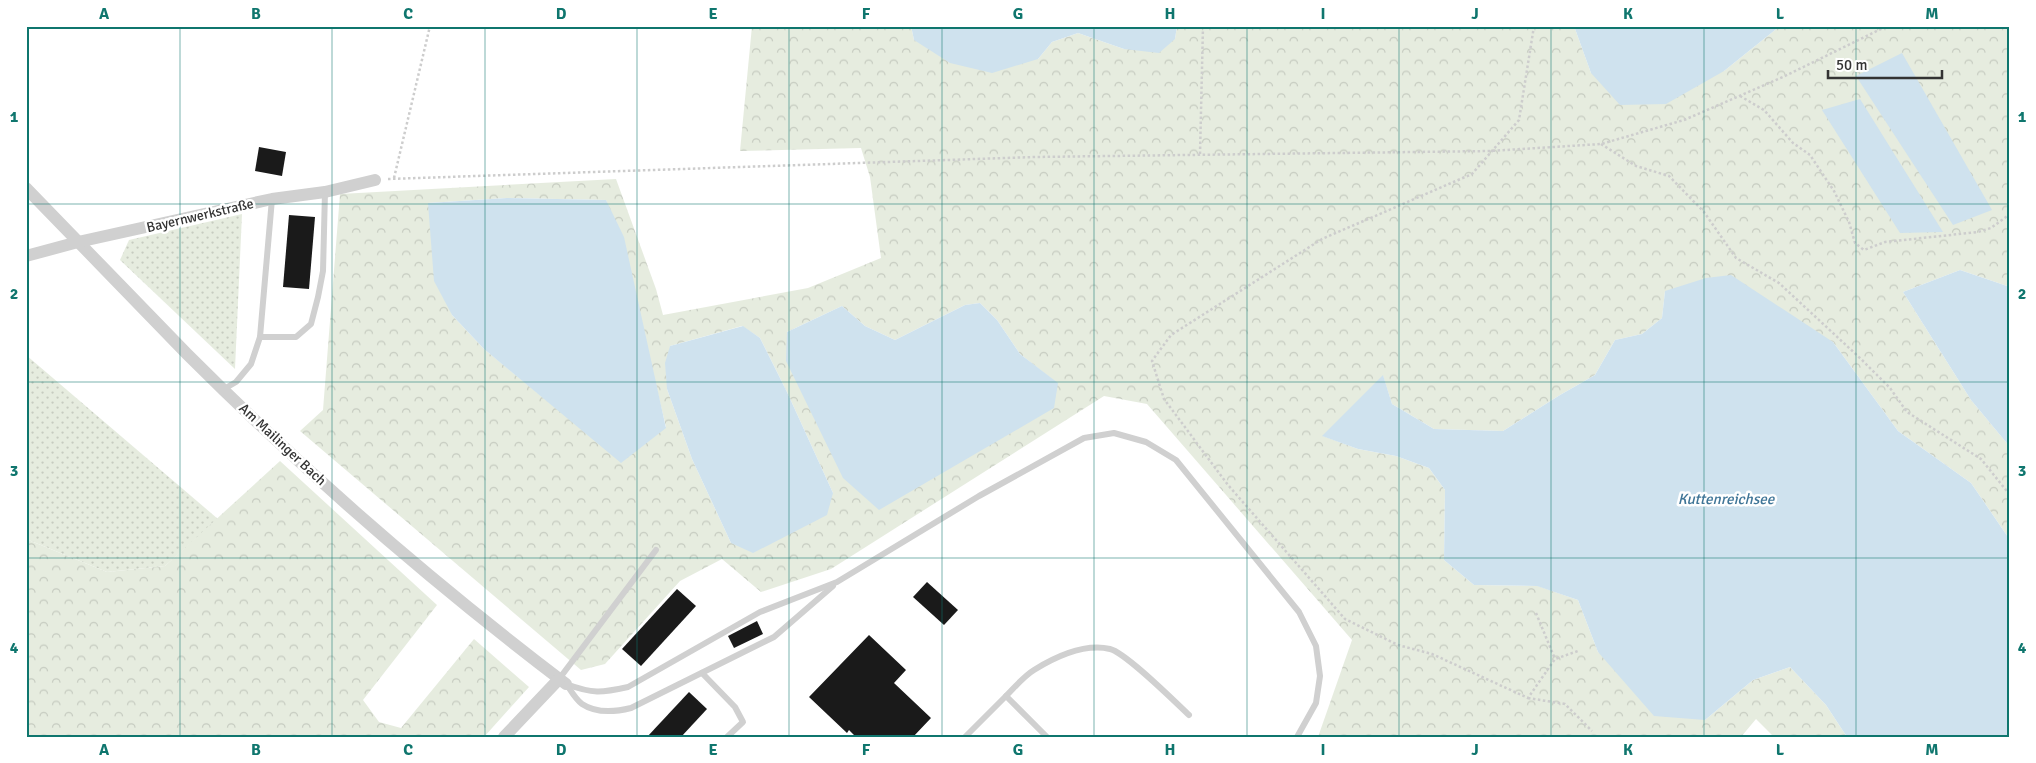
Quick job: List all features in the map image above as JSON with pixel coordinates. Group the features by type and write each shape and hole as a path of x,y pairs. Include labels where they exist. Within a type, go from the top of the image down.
{"street":[{"name":"Bayernwerkstraße","path":"26,256 78,242 272,199 325,192 376,180"},
{"name":"Am Mailinger Bach","path":"26,188 188,355 306,467 425,571 563,682"},
{"path":"504,737 563,682"}],"lane":[{"path":"260,338 296,337 311,324 323,271 325,192"},
{"path":"224,390 236,382 251,364 260,338 272,199"},
{"path":"563,682 587,692 604,692 628,686 760,612 837,582 979,496 1084,438 1114,433 1146,442 1176,460 1299,612 1316,646 1320,676 1316,703 1297,737"},
{"path":"563,682 656,550"},
{"path":"563,682 580,703 592,709 613,712 631,708 774,637 837,582"},
{"path":"965,737 1033,671 1067,653 1090,647 1111,649 1132,664 1189,715"},
{"path":"702,673 735,707 743,722 727,737"},
{"path":"1006,696 1047,737"}],"path":[{"path":"394,178 430,26"},
{"path":"1200,154 1203,26"},
{"path":"1534,26 1519,120 1490,151 1472,174 1322,239 1171,335 1152,361 1164,399 1228,485 1345,619 1398,645 1432,654 1528,698 1565,704 1592,731"},
{"path":"376,180 1035,157 1490,151 1601,144 1684,120 1785,76 1886,26"},
{"path":"1740,96 1764,110 1793,143 1810,155 1834,191 1855,242 1864,250 1884,242 1978,232 1991,228 2010,214"},
{"path":"1601,144 1636,166 1669,176 1704,212 1736,258 1779,283 1890,388 1906,412 1981,459 2010,495"},
{"path":"1536,612 1555,659"},
{"path":"1528,698 1555,659 1578,651"}],"green space":[{"path":"752,26 911,26 914,40 1038,59 1052,42 1078,33 1124,49 1175,39 1177,26 1574,26 1591,73 1724,71 1780,26 2010,26 2010,287 1960,270 1903,292 1971,400 2010,447 2010,540 1971,483 1898,431 1833,342 1665,291 1662,318 1642,334 1615,340 1595,375 1503,431 1434,429 1392,404 1383,376 1323,436 1358,449 1396,456 1429,468 1445,490 1444,560 1474,585 1538,586 1578,600 1598,652 1705,720 1753,680 1790,667 1826,705 1847,737 1774,737 1756,719 1741,737 1318,737 1352,640 1147,404 1104,396 831,569 761,592 722,559 680,581 605,664 581,670 300,431 323,410 340,194 616,179 656,289 663,315 808,288 881,258 870,177 861,148 740,151","holes":["507,198 606,200 645,340 666,427 557,409 484,349 452,315 428,203","980,303 997,320 1020,354 1057,383 787,332 842,306 865,326 895,340 965,305","742,326 760,338 833,493 731,543 692,459 667,389 670,346"]},
{"path":"242,214 235,369 120,260 129,240"},
{"path":"26,355 218,519 165,566 107,572 26,539"},
{"path":"280,461 437,605 363,700 379,722 401,728 474,639 529,687 484,737 26,737 26,539 107,572 165,566"}],"water":[{"path":"911,26 1177,26 1175,39 1159,53 1124,49 1078,33 1052,42 1038,59 992,73 950,63 914,40"},
{"path":"1574,26 1780,26 1724,71 1666,104 1620,105 1591,73"},
{"path":"1902,53 1992,210 1953,225 1856,76"},
{"path":"1860,99 1943,232 1900,233 1822,110"},
{"path":"507,198 606,200 624,237 666,428 621,463 484,349 452,315 434,281 428,203"},
{"path":"1960,270 2010,287 2010,447 1971,400 1903,292"},
{"name":"Kuttenreichsee","path":"1731,275 1833,342 1898,431 1971,483 2010,540 2010,737 1847,737 1826,705 1790,667 1753,680 1705,720 1654,716 1598,652 1578,600 1537,586 1474,585 1444,560 1445,490 1429,468 1396,456 1358,449 1322,436 1383,375 1392,404 1434,429 1503,431 1595,375 1615,340 1642,334 1662,318 1665,291 1706,278"},
{"path":"980,303 997,320 1020,354 1058,383 1054,408 879,510 843,478 786,361 787,332 842,306 865,326 895,340 965,305"},
{"path":"743,326 760,338 833,493 827,515 753,553 731,543 692,459 667,389 665,363 670,346"}],"building":[{"path":"259,147 286,152 282,176 255,171"},
{"path":"289,215 315,217 309,289 283,287"},
{"path":"927,582 958,610 944,625 913,597"},
{"path":"677,589 696,606 641,666 622,649"},
{"path":"757,621 763,634 734,648 728,636"},
{"path":"869,635 906,670 894,683 931,718 913,737 856,737 849,730 847,733 809,697"},
{"path":"689,692 707,709 681,737 647,737"}]}
